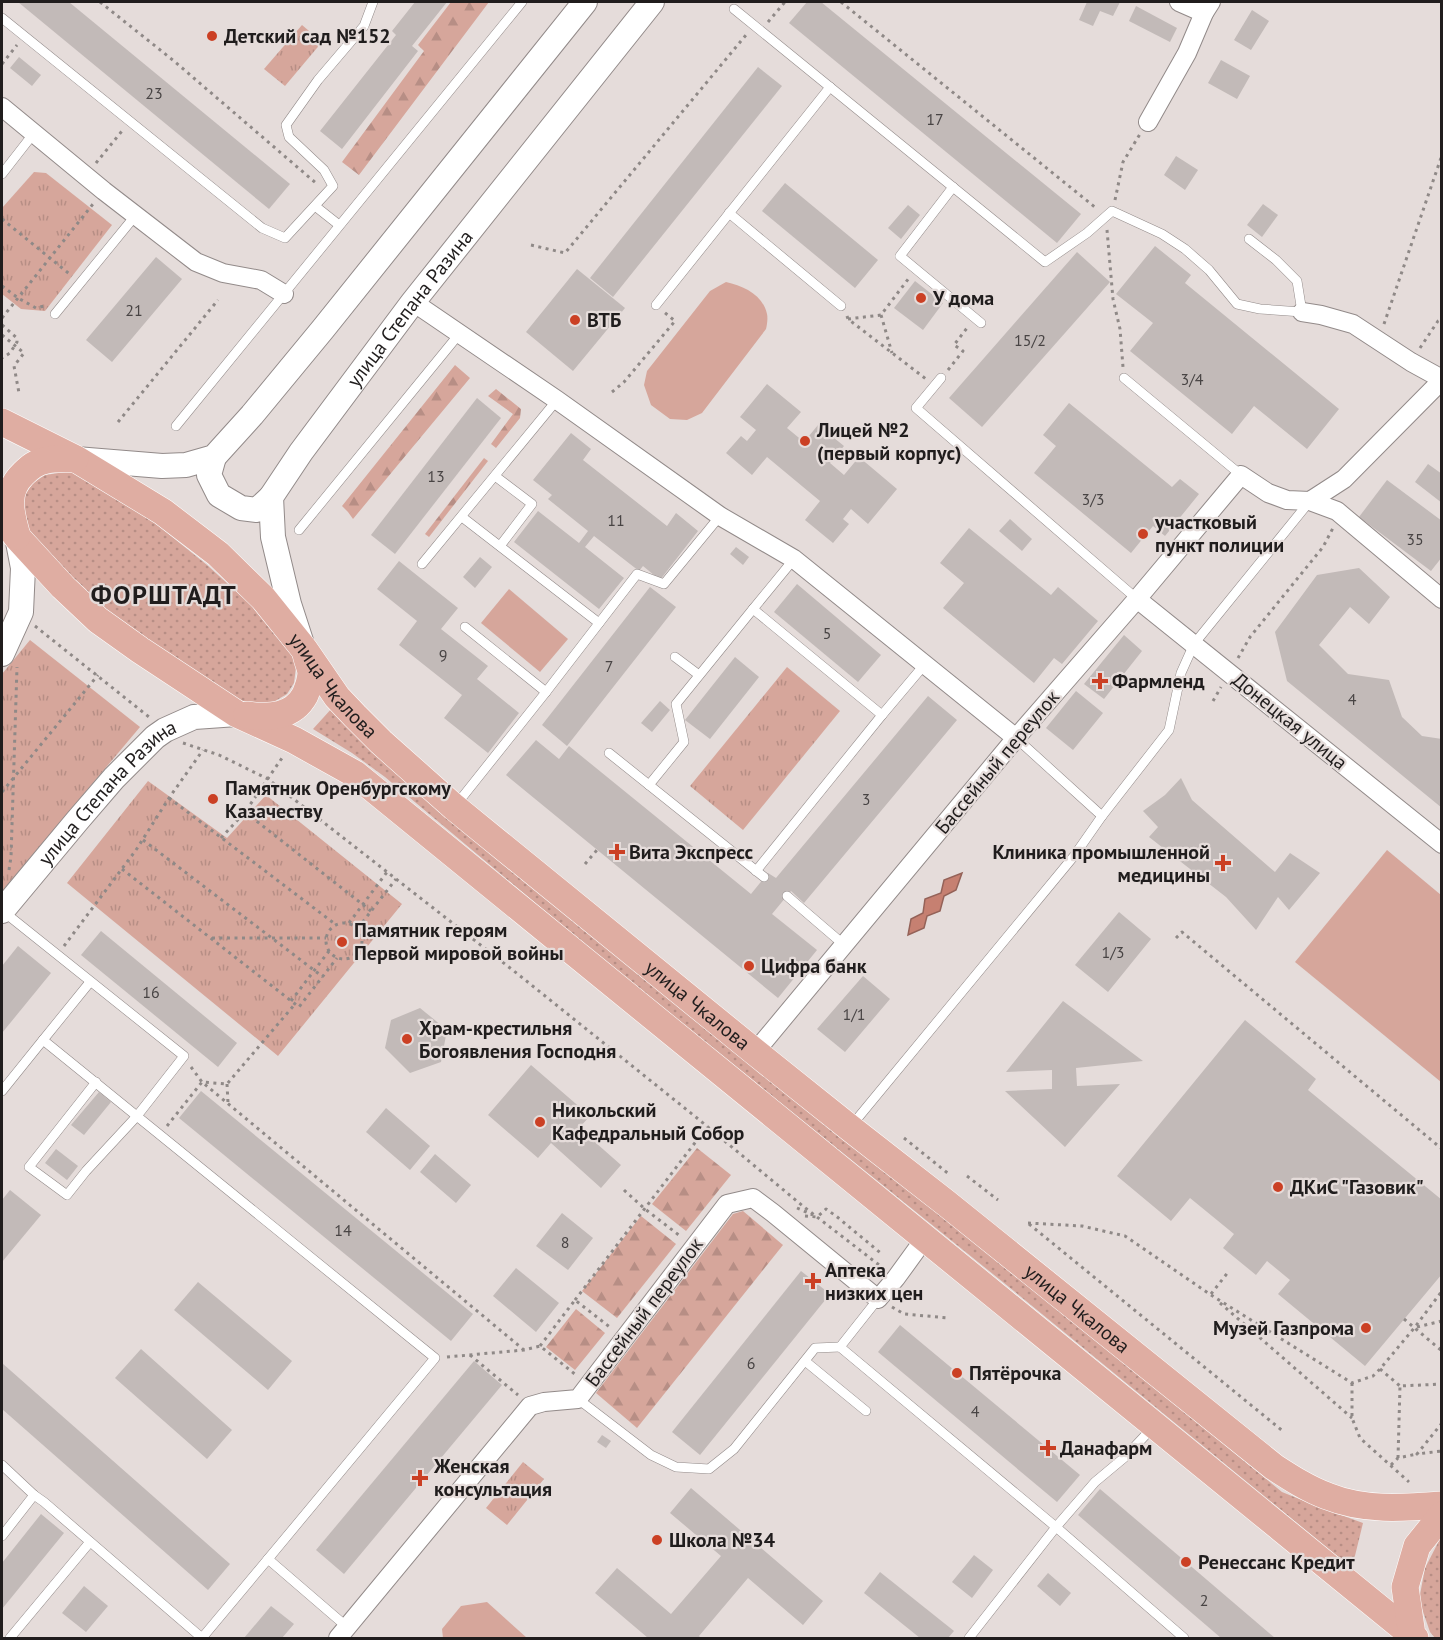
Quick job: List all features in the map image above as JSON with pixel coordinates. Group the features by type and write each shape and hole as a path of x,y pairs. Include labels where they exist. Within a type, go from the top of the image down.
{"main road":[{"path":"271,497 256,510 241,508 219,495 209,475 214,457 316,338 585,2"},
{"name":"улица Степана Разина","path":"271,497 301,452 413,302 652,2"},
{"name":"улица Чкалова","path":"2,422 76,459 163,512 218,554 263,598 355,716 454,807 755,1052 1274,1467 1328,1497 1350,1504 1406,1508 1442,1505"},
{"path":"9,658 7,645 21,612 23,568 9,527 10,496 17,479 33,464 48,459 162,466 186,465 214,457"},
{"path":"237,714 265,717 281,715 294,708 303,698 309,686 311,672 289,604 273,537 271,497"},
{"name":"улица Чкалова","path":"9,527 63,587 98,620 140,651 237,714 294,740 355,774 1413,1637"},
{"name":"улица Степана Разина","path":"2,911 114,778 155,737 194,717 237,714"},
{"path":"1413,1637 1405,1587 1417,1546 1442,1515"}],"street":[{"path":"1148,122 1187,53 1208,7 1179,2"},
{"path":"2,107 135,216 196,262 223,273 261,280 284,294"},
{"path":"413,302 557,399 720,516 794,559 1016,738"},
{"path":"1302,312 1353,324 1442,380 1344,479 1310,501"},
{"path":"1241,475 1268,493 1287,500 1310,501 1340,513 1438,591"},
{"name":"Бассейный переулок","path":"755,1052 1016,738 1241,475"},
{"path":"1340,513 1344,479"},
{"name":"Донецкая улица","path":"1137,599 1442,844"},
{"name":"Бассейный переулок","path":"530,1406 544,1402 578,1399 727,1204 753,1198 878,1299"},
{"path":"878,1299 925,1238"},
{"path":"343,1633 530,1406"}],"lane":[{"path":"2,18 262,228 285,238 333,186 324,170 289,137 286,125 318,80 364,26 373,2"},
{"path":"176,426 522,2"},
{"path":"734,9 1046,262 1087,233 1109,213 1162,234 1185,249 1209,270 1237,304 1260,309 1302,312 1297,281 1276,260 1248,239"},
{"path":"656,305 830,87"},
{"path":"2,174 34,133"},
{"path":"953,187 900,256 978,320"},
{"path":"315,206 339,225"},
{"path":"729,213 841,306"},
{"path":"55,314 135,216"},
{"path":"299,530 460,333"},
{"path":"1124,378 1241,475"},
{"path":"937,382 916,408 1137,599"},
{"path":"422,564 557,399"},
{"path":"495,476 532,504 500,546"},
{"path":"850,1128 1074,856 1168,730 1181,673 1194,644 1310,501"},
{"path":"454,807 637,574 664,584 720,516"},
{"path":"462,517 599,623"},
{"path":"649,785 684,742 676,704 794,559"},
{"path":"753,609 882,715"},
{"path":"465,627 546,692"},
{"path":"675,657 699,675"},
{"path":"756,870 925,664"},
{"path":"1016,738 1102,816"},
{"path":"609,753 764,877"},
{"path":"787,896 843,944"},
{"path":"2,911 184,1056 137,1116 67,1195 29,1167 96,1083"},
{"path":"2,1091 90,982"},
{"path":"3,1469 202,1638 435,1358 43,1040"},
{"path":"840,1347 878,1299"},
{"path":"578,1399 651,1455 676,1467 709,1469 734,1449 815,1348 840,1347 1056,1527 1184,1638"},
{"path":"805,1361 866,1411"},
{"path":"969,1638 1056,1527 1095,1482 1125,1457 1154,1425"},
{"path":"2,1536 34,1495"},
{"path":"10,1638 90,1542"},
{"path":"268,1559 343,1633"}],"path":[{"path":"100,2 174,61 326,192"},
{"path":"531,245 565,253 757,28 785,2"},
{"path":"841,2 1109,213"},
{"path":"2,64 24,36"},
{"path":"85,176 130,121"},
{"path":"1124,378 1120,329 1113,299 1109,213 1123,162 1148,122"},
{"path":"1378,340 1442,155"},
{"path":"2,318 104,191"},
{"path":"2,219 80,283"},
{"path":"2,286 36,308 66,301"},
{"path":"848,319 881,315 900,290"},
{"path":"118,422 218,300"},
{"path":"612,392 624,382 675,321 656,305"},
{"path":"841,306 848,319 892,353 937,382 963,351 954,345 978,320"},
{"path":"881,315 892,353"},
{"path":"1411,362 1437,321 1442,319"},
{"path":"2,325 16,338 17,342 10,354 2,358"},
{"path":"2,335 24,353 14,366 19,393"},
{"path":"1234,664 1250,637 1323,547 1340,513"},
{"path":"29,634 33,625 182,743 219,755 268,779 885,1269"},
{"path":"8,878 14,777 9,658"},
{"path":"2,792 98,675"},
{"path":"1213,701 1224,683"},
{"path":"57,955 122,870 203,750"},
{"path":"221,838 245,812 282,757"},
{"path":"169,798 335,924"},
{"path":"245,812 371,911"},
{"path":"143,840 322,977"},
{"path":"585,864 597,850"},
{"path":"122,870 299,1007 337,958"},
{"path":"349,923 387,872"},
{"path":"358,928 396,879"},
{"path":"349,923 358,928 362,937 361,947 356,955 347,959 337,958 329,951 326,938 329,930 335,924 349,923"},
{"path":"1176,938 1182,932 1442,1149"},
{"path":"210,938 326,938"},
{"path":"228,1103 226,1084 293,1002 329,951"},
{"path":"184,1056 202,1082 524,1350"},
{"path":"202,1082 226,1084"},
{"path":"160,1134 202,1082"},
{"path":"435,1358 524,1350 540,1346 707,1127"},
{"path":"904,1138 950,1175"},
{"path":"967,1176 998,1200"},
{"path":"624,1190 694,1247"},
{"path":"797,1208 817,1217"},
{"path":"817,1217 826,1209 883,1255"},
{"path":"1284,1432 1028,1223 1082,1226 1125,1236 1211,1295 1352,1383"},
{"path":"1211,1295 1229,1271"},
{"path":"1352,1383 1373,1376 1380,1369 1442,1291"},
{"path":"1211,1295 1352,1418"},
{"path":"878,1299 904,1314 949,1318"},
{"path":"575,1300 616,1332"},
{"path":"1404,1319 1442,1351"},
{"path":"1415,1327 1442,1321"},
{"path":"540,1346 580,1378"},
{"path":"469,1354 530,1406"},
{"path":"1380,1369 1400,1386 1442,1384"},
{"path":"1352,1383 1352,1418 1360,1438 1409,1482"},
{"path":"1398,1458 1400,1386"},
{"path":"1417,1454 1442,1424"},
{"path":"1391,1465 1398,1458 1442,1451"}],"green space":[{"path":"451,2 489,2 359,175 342,162 424,51 418,45"},
{"path":"302,25 322,42 285,86 264,69"},
{"path":"34,172 46,173 112,225 45,311 21,309 2,294 2,208"},
{"path":"726,282 746,289 757,297 765,307 766,329 702,413 687,420 670,419 651,405 644,385 647,371 710,291"},
{"path":"455,365 470,378 353,519 342,506"},
{"path":"496,389 521,409 520,418 496,448 491,444 513,414 488,396"},
{"path":"484,458 488,461 429,537 425,534"},
{"path":"72,471 140,511 207,565 250,604 291,652 296,667 294,683 287,694 270,704 251,703 231,698 195,676 69,582 31,535 23,516 25,495 33,483 45,475"},
{"path":"509,589 568,639 540,672 481,623"},
{"path":"30,640 140,727 2,891 2,674"},
{"path":"787,667 840,711 743,830 690,786"},
{"path":"333,707 1282,1492 1363,1523 1352,1568 1009,1287 601,958 385,777 313,729"},
{"path":"148,781 227,838 266,795 402,904 278,1056 67,883"},
{"path":"1387,850 1441,895 1441,1082 1295,962"},
{"path":"697,1148 731,1175 686,1231 652,1204"},
{"path":"743,1211 783,1245 637,1428 596,1393 733,1214"},
{"path":"641,1216 676,1244 617,1318 582,1291"},
{"path":"576,1309 605,1333 575,1370 546,1347"},
{"path":"523,1462 544,1479 507,1525 486,1508"},
{"path":"1441,1537 1441,1638 1435,1638 1430,1632 1419,1600 1425,1568"},
{"path":"487,1602 527,1638 443,1638 442,1629 461,1606"}],"shaded area":[{"path":"962,873 956,890 944,896 940,911 927,916 924,928 908,935 911,919 923,913 925,899 941,893 944,880"}],"building":[{"path":"18,2 69,2 290,184 269,209"},
{"path":"415,2 447,2 412,46 418,51 342,149 320,131 396,35 392,31"},
{"path":"807,2 821,2 1081,214 1057,243 789,23"},
{"path":"1087,2 1120,2 1113,16 1100,11 1093,26 1079,20"},
{"path":"1136,6 1177,28 1170,42 1129,21"},
{"path":"1252,10 1269,21 1251,50 1234,40"},
{"path":"19,57 41,75 32,86 10,68"},
{"path":"1221,60 1250,76 1237,99 1208,83"},
{"path":"758,67 782,86 613,297 590,278"},
{"path":"1176,156 1198,170 1185,190 1164,175"},
{"path":"785,183 878,260 855,288 762,211"},
{"path":"1263,204 1278,215 1262,237 1247,225"},
{"path":"908,205 920,215 901,239 888,228"},
{"path":"1155,246 1191,275 1185,283 1339,409 1307,449 1254,406 1232,434 1130,351 1153,323 1116,294"},
{"path":"1077,252 1110,282 982,427 949,398"},
{"path":"156,257 182,279 112,362 86,340"},
{"name":"ВТБ","path":"577,269 625,308 573,371 526,332"},
{"path":"915,281 943,303 923,330 894,308"},
{"path":"767,384 801,412 787,428 804,442 818,425 844,446 830,463 844,475 859,457 897,489 868,524 851,509 843,519 849,524 833,543 805,520 820,501 767,457 752,475 726,453 741,436 747,441 756,430 740,417"},
{"path":"477,398 501,418 395,554 371,535"},
{"path":"1069,403 1172,487 1180,479 1199,494 1165,536 1153,526 1131,553 1034,473 1056,446 1043,435"},
{"path":"571,433 591,449 583,460 667,526 676,513 698,531 660,580 643,566 639,571 594,536 585,547 624,578 599,609 514,542 538,511 579,543 588,531 548,499 552,495 533,480"},
{"path":"1428,464 1442,474 1442,503 1415,482"},
{"path":"1387,480 1442,521 1442,557 1431,571 1359,517"},
{"path":"1010,519 1032,539 1022,551 999,531"},
{"path":"969,528 1051,595 1058,587 1098,621 1062,664 1054,658 1034,683 943,608 964,583 940,563"},
{"path":"736,547 749,557 743,565 730,554"},
{"path":"480,557 492,567 475,588 463,577"},
{"path":"399,561 458,608 441,629 488,666 477,679 519,713 488,753 444,718 462,695 399,645 417,621 377,589"},
{"path":"1359,568 1390,597 1369,624 1350,607 1319,645 1348,674 1389,680 1402,717 1422,736 1442,739 1442,808 1287,681 1275,632 1317,575"},
{"path":"797,584 881,655 858,682 774,612"},
{"path":"650,587 676,607 567,746 542,725"},
{"path":"1124,635 1142,651 1104,699 1084,684"},
{"path":"735,657 759,677 710,739 685,720"},
{"path":"1076,691 1103,713 1073,750 1046,728"},
{"path":"928,696 957,720 804,903 791,891 772,914 817,950 778,998 506,775 536,740 559,759 569,746 751,894 768,873 776,878"},
{"path":"660,701 670,710 652,732 641,723"},
{"name":"Клиника промышленной медицины","path":"1181,778 1192,800 1275,872 1290,853 1320,873 1289,910 1278,897 1256,930 1226,897 1149,837 1158,827 1143,811 1165,795"},
{"path":"1119,912 1151,939 1108,992 1075,965"},
{"path":"101,931 237,1043 218,1067 81,955"},
{"path":"18,946 51,973 2,1033 2,966"},
{"path":"863,976 890,999 845,1052 817,1029"},
{"path":"1063,1001 1143,1061 1076,1068 1077,1086 1120,1084 1065,1147 1005,1091 1052,1089 1052,1070 1006,1072"},
{"path":"420,1008 447,1030 441,1062 410,1073 385,1048 391,1020"},
{"name":"ДКиC \"Газовик\"","path":"1245,1020 1316,1079 1308,1090 1442,1200 1442,1274 1365,1366 1278,1294 1290,1280 1267,1261 1256,1275 1223,1248 1234,1234 1190,1198 1171,1221 1117,1176"},
{"name":"Никольский Кафедральный Собор","path":"531,1065 590,1116 579,1128 621,1165 601,1188 551,1143 538,1158 488,1115"},
{"path":"201,1091 473,1314 451,1341 179,1118"},
{"path":"99,1092 111,1102 84,1135 71,1125"},
{"path":"386,1108 430,1146 410,1170 366,1132"},
{"path":"56,1149 78,1166 67,1180 45,1163"},
{"path":"435,1154 471,1185 456,1203 420,1172"},
{"path":"10,1190 41,1215 2,1262 2,1200"},
{"path":"562,1213 593,1238 568,1270 536,1246"},
{"path":"516,1268 559,1303 536,1332 493,1296"},
{"path":"801,1271 830,1294 700,1455 672,1432"},
{"path":"198,1282 292,1361 268,1390 174,1310"},
{"path":"900,1325 1080,1475 1057,1502 878,1352"},
{"path":"141,1349 232,1430 207,1459 115,1378"},
{"path":"474,1361 502,1385 344,1574 316,1550"},
{"path":"2,1363 230,1564 208,1590 2,1409"},
{"path":"602,1435 611,1441 606,1448 597,1442"},
{"path":"691,1488 823,1601 803,1625 748,1578 699,1636 701,1638 648,1638 595,1593 617,1568 671,1614 721,1556 670,1513"},
{"path":"1100,1489 1275,1638 1221,1638 1078,1515"},
{"path":"41,1514 64,1533 2,1609 2,1563"},
{"path":"974,1555 993,1570 972,1598 952,1582"},
{"path":"880,1572 954,1631 948,1638 920,1638 864,1593"},
{"path":"1048,1573 1071,1593 1060,1606 1037,1586"},
{"path":"84,1586 108,1606 86,1632 62,1613"},
{"path":"271,1606 294,1624 282,1638 244,1638"}],"place":[{"name":"Детский сад №152","path":"212,36"},
{"name":"У дома","path":"921,298"},
{"name":"ВТБ","path":"575,320"},
{"name":"Лицей №2 (первый корпус)","path":"805,441"},
{"name":"участковый пункт полиции","path":"1143,534"},
{"name":"Фармленд","path":"1100,681"},
{"name":"Памятник Оренбургскому Казачеству","path":"213,799"},
{"name":"Вита Экспресс","path":"617,852"},
{"name":"Клиника промышленной медицины","path":"1223,863"},
{"name":"Памятник героям Первой мировой войны","path":"342,942"},
{"name":"Цифра банк","path":"749,966"},
{"name":"Храм-крестильня Богоявления Господня","path":"407,1039"},
{"name":"Никольский Кафедральный Собор","path":"540,1122"},
{"name":"ДКиC \"Газовик\"","path":"1278,1187"},
{"name":"Аптека низких цен","path":"813,1281"},
{"name":"Музей Газпрома","path":"1366,1328"},
{"name":"Пятёрочка","path":"957,1373"},
{"name":"Данафарм","path":"1048,1448"},
{"name":"Женская консультация","path":"420,1478"},
{"name":"Школа №34","path":"657,1540"},
{"name":"Ренессанс Кредит","path":"1186,1562"}],"district":[{"name":"ФОРШТАДТ","path":"164,595"}]}
